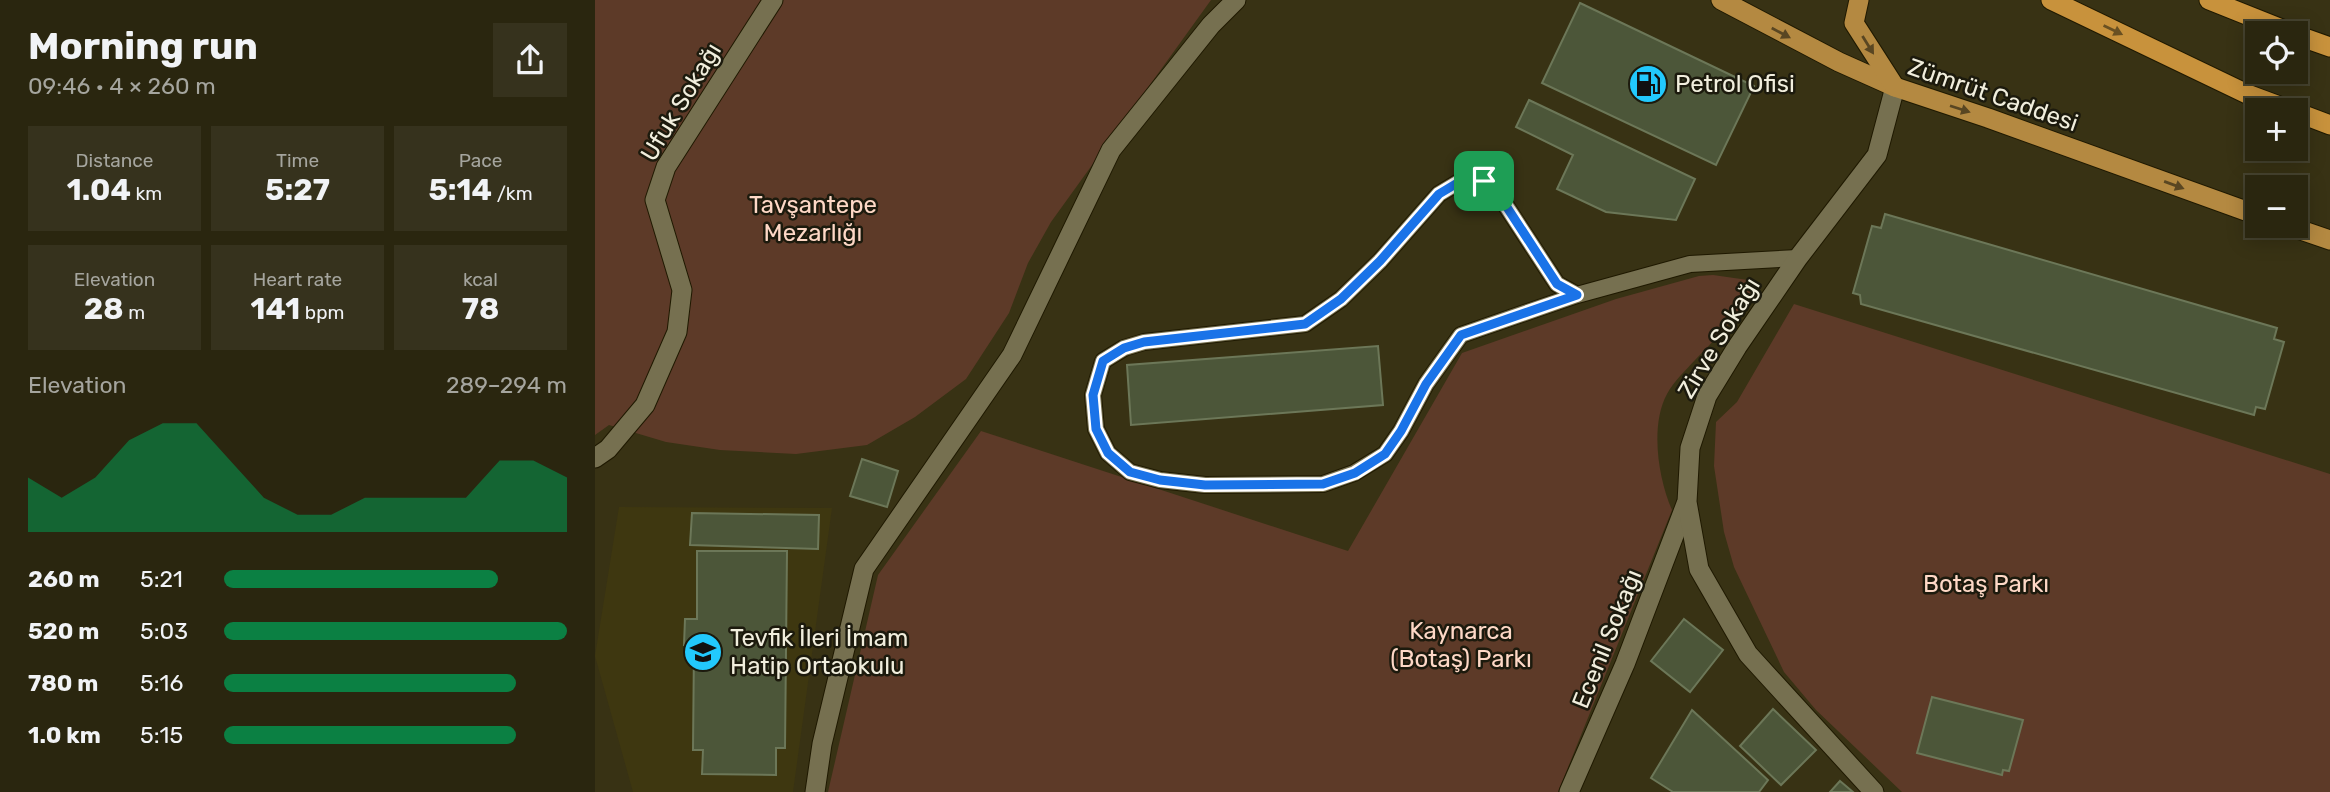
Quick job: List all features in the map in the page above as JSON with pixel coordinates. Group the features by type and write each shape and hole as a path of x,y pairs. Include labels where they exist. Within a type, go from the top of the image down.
{"highway":[{"path":"2051,0 2258,98"},
{"path":"2209,0 2262,21"},
{"path":"2308,39 2330,47"},
{"path":"2308,117 2330,125"}],"main road":[{"name":"Zümrüt Caddesi","path":"1721,0 1895,88 1988,118 2245,211"},
{"path":"1859,0 1854,23 1895,88"},
{"path":"2308,232 2330,240"}],"street":[{"name":"Ufuk Sokağı","path":"595,458 608,449 645,405 677,332 682,290 655,200 666,167 773,0"},
{"path":"815,792 822,744 864,569 1012,355 1111,150 1211,25 1235,0"},
{"name":"Zirve Sokağı","path":"1874,792 1748,654 1699,569 1687,502 1690,448 1707,396 1798,258 1877,155 1895,88"},
{"name":"Ecenil Sokağı","path":"1569,792 1625,664 1687,502"}],"lane":[{"path":"1577,295 1557,284 1499,195 1484,181 1464,179 1439,194 1380,261 1341,299 1305,324 1144,342 1124,348 1103,361 1093,395 1096,429 1108,453 1130,472 1160,480 1205,485 1323,484 1355,473 1385,454 1401,431 1426,384 1461,335 1577,295 1690,264 1798,258"}],"shaded area":[{"name":"Tevfik İleri İmam Hatip Ortaokulu","path":"619,507 832,508 793,792 633,792 595,656"}],"green space":[{"name":"Tavşantepe Mezarlığı","path":"595,0 1211,0 1051,222 1028,263 1009,313 966,379 915,417 867,445 796,454 720,450 666,442 609,425 595,435"},
{"name":"Kaynarca (Botaş) Parkı","path":"1713,275 1748,280 1753,296 1676,380 1667,394 1657,436 1663,483 1672,510 1558,792 828,792 878,575 981,431 1348,551 1462,353 1616,299 1699,276"},
{"name":"Botaş Parkı","path":"1794,304 2330,474 2330,792 1902,792 1816,710 1784,672 1734,567 1724,532 1714,466 1716,422 1737,402"}],"building":[{"path":"1580,3 1754,86 1716,165 1542,83"},
{"path":"1529,100 1695,179 1676,220 1606,212 1557,189 1573,155 1516,127"},
{"path":"1885,214 2277,328 2274,339 2284,342 2265,409 2256,407 2254,415 1861,304 1860,295 1853,293 1872,226 1881,228"},
{"path":"1378,346 1383,405 1131,425 1127,365"},
{"path":"862,459 898,471 887,507 850,496"},
{"path":"692,513 819,515 818,549 690,545"},
{"path":"697,551 787,551 785,748 776,748 776,775 702,774 703,750 693,750 694,645 684,645 685,619 697,619"},
{"path":"1684,619 1723,650 1690,692 1651,661"},
{"path":"1932,697 2023,720 2009,771 2003,770 2002,775 1917,753"},
{"path":"1773,709 1816,750 1781,785 1740,746"},
{"path":"1692,710 1768,780 1759,792 1673,792 1651,778"},
{"path":"1840,781 1853,792 1830,792"}],"place":[{"name":"Petrol Ofisi","path":"1648,84"},
{"name":"Tevfik İleri İmam Hatip Ortaokulu","path":"703,652"}],"route":[{"path":"1464,179 1484,181 1499,195 1557,284 1577,295 1461,335 1426,384 1401,431 1385,454 1355,473 1323,484 1205,485 1160,480 1130,472 1108,453 1096,429 1093,395 1103,361 1124,348 1144,342 1305,324 1341,299 1412,227 1439,194 1464,179"}]}
